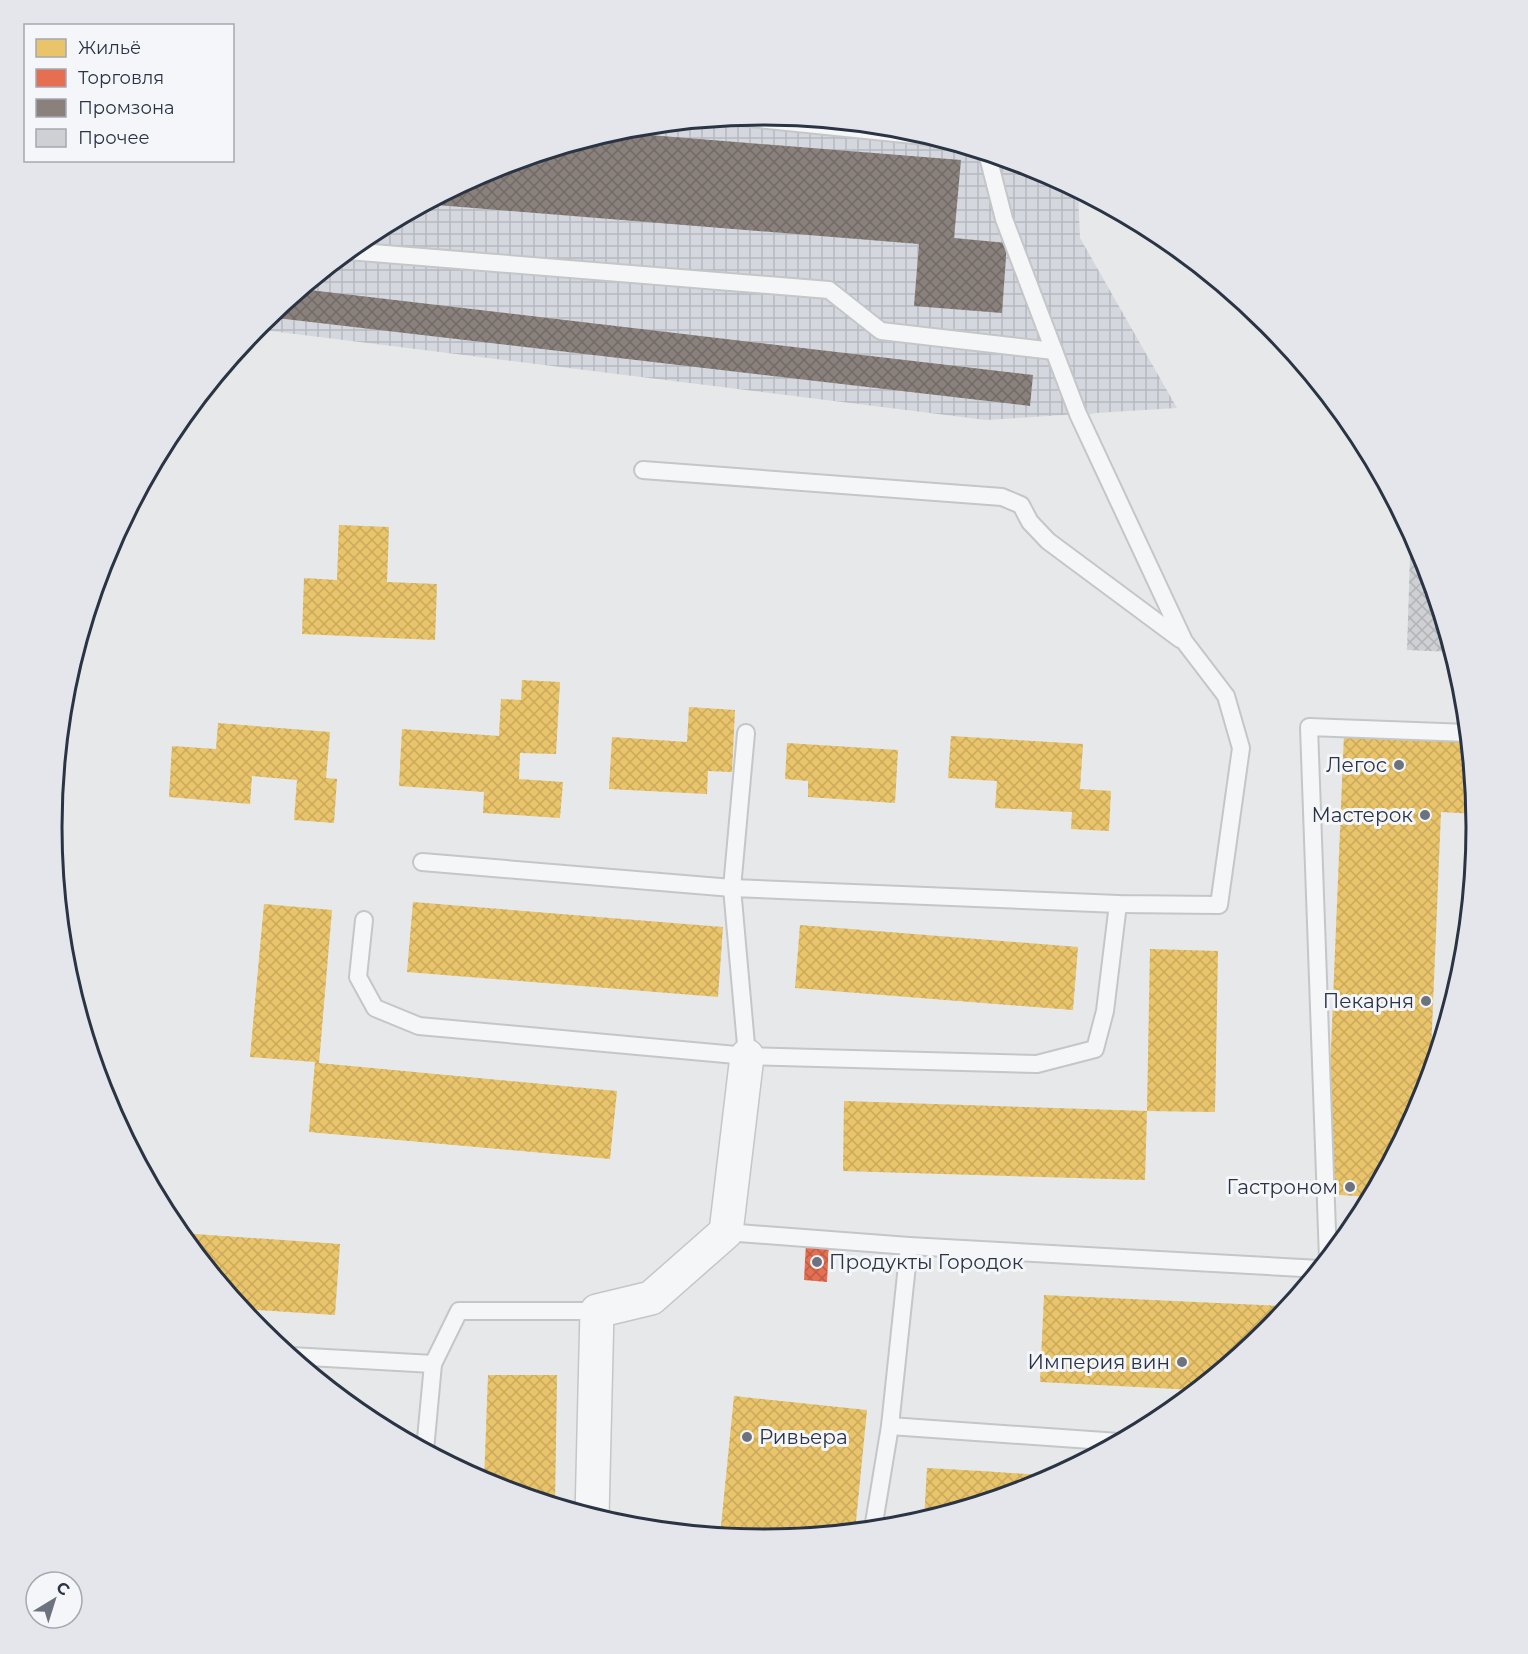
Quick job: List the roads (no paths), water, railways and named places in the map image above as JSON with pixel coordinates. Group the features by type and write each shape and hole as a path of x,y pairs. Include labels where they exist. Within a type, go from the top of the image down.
{"street":[{"path":"592,1508 597,1311 651,1298 726,1232 747,1056"}],"lane":[{"path":"422,862 732,888 1119,904 1220,905 1241,748 1226,696 1184,641 1078,414 1004,219 989,162"},
{"path":"361,252 829,290 881,331 1054,351"},
{"path":"643,470 1002,497 1021,505 1029,522 1048,541 1184,641"},
{"path":"1328,1246 1309,726 1460,733"},
{"path":"747,733 732,888 747,1056"},
{"path":"364,920 358,977 375,1008 419,1026 747,1056 1037,1064 1095,1049 1105,1011 1119,904"},
{"path":"726,1232 909,1246 1310,1268"},
{"path":"874,1520 890,1426 909,1246"},
{"path":"426,1442 433,1364 459,1311 597,1311"},
{"path":"303,1357 433,1364"},
{"path":"890,1426 1104,1441"}],"place":[{"name":"Легос","path":"1399,765"},
{"name":"Мастерок","path":"1425,815"},
{"name":"Пекарня","path":"1426,1001"},
{"name":"Гастроном","path":"1350,1187"},
{"name":"Продукты Городок","path":"817,1262"},
{"name":"Империя вин","path":"1182,1362"},
{"name":"Ривьера","path":"747,1437"}]}
